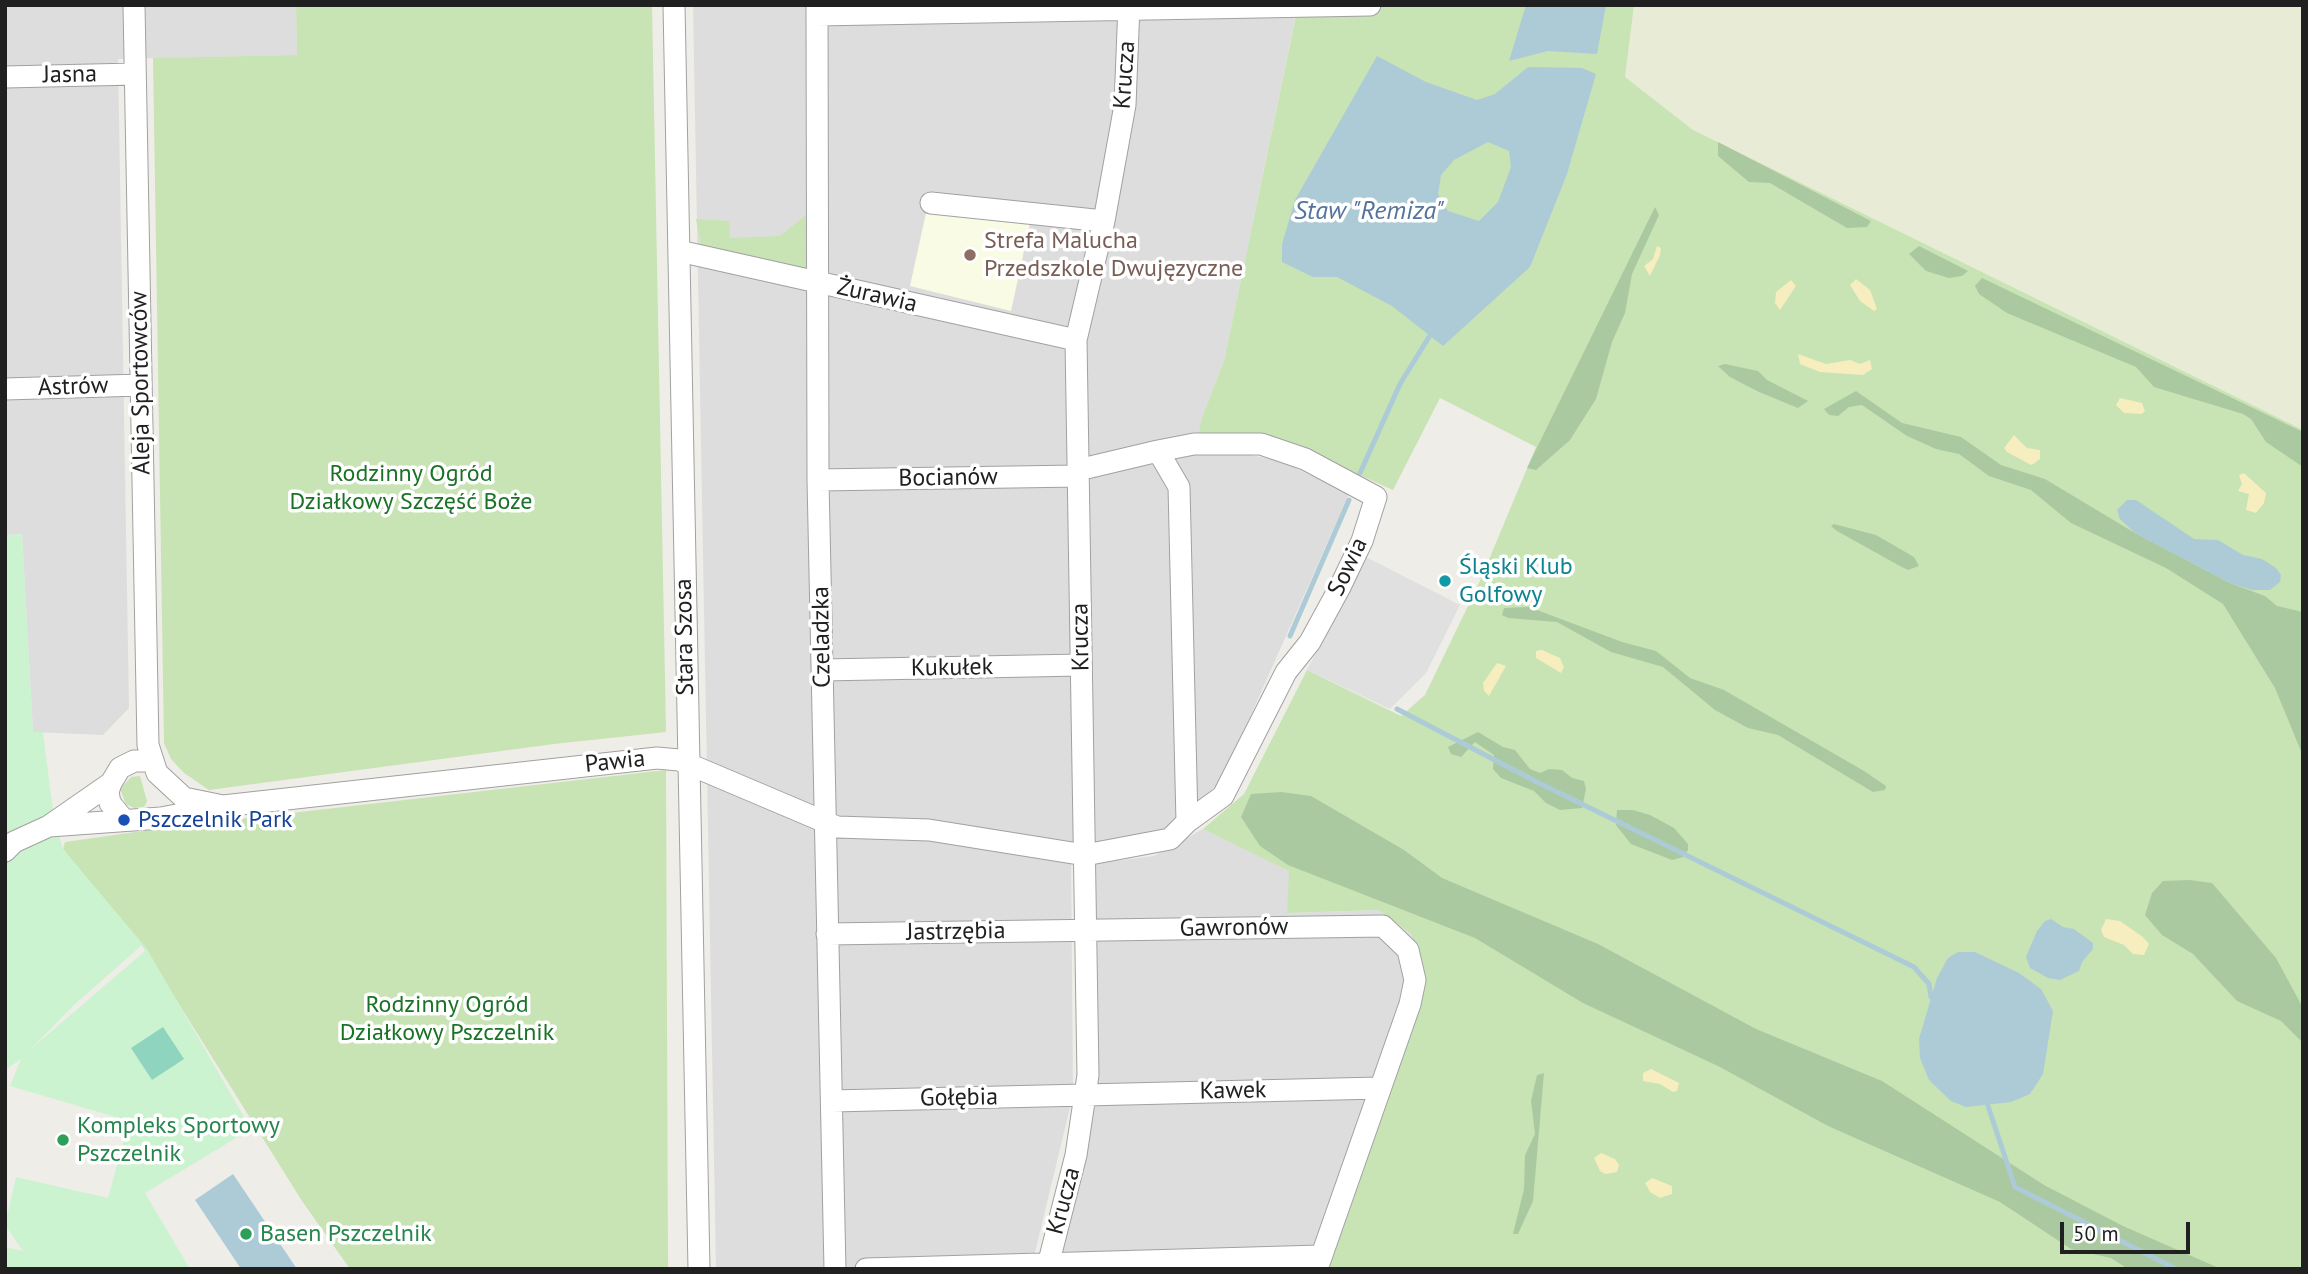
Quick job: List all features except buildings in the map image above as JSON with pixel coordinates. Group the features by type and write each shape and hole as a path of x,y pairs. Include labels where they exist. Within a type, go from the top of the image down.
{"street":[{"name":"Aleja Sportowców","path":"134,5 141,385 155,769"},
{"name":"Stara Szosa","path":"674,5 699,1269"},
{"path":"817,10 1370,5"},
{"name":"Krucza","path":"1048,1265 1076,1155 1087,1095 1076,340 1104,221 1125,105 1129,7"},
{"name":"Czeladzka","path":"817,10 818,480 835,1269"},
{"name":"Jasna","path":"5,76 135,74"},
{"path":"932,203 1104,221"},
{"name":"Żurawia","path":"679,251 1076,340"},
{"name":"Astrów","path":"5,389 141,385"},
{"name":"Sowia","path":"1078,473 1158,451 1203,444 1261,444 1305,459 1377,497 1362,541 1340,587 1310,642 1286,672 1223,796 1187,822 1170,839 1084,855"},
{"path":"1158,451 1180,487 1187,822"},
{"name":"Bocianów","path":"818,480 1078,473"},
{"name":"Kukułek","path":"823,670 1081,665"},
{"name":"Pawia","path":"155,769 184,798 223,806 657,758 688,764 837,827 929,830 1084,855"},
{"path":"124,820 110,803 108,792 120,768 134,761 155,769 157,804 147,820"},
{"path":"5,851 14,842 49,826 111,783"},
{"path":"49,826 147,820 223,806"},
{"name":"Gawronów","path":"1085,929 1383,926 1408,950 1415,979 1410,1004 1379,1088"},
{"name":"Jastrzębia","path":"827,934 1085,929"},
{"path":"866,1269 1318,1263 1379,1088"},
{"name":"Kawek","path":"1087,1095 1379,1088"},
{"name":"Gołębia","path":"832,1101 1087,1095"}],"shaded area":[{"path":"5,5 296,5 297,55 118,59 129,708 103,735 33,732 22,534 5,535"},
{"path":"693,5 1298,5 1224,361 1201,420 1196,455 1230,451 1281,461 1349,494 1222,780 1167,830 1081,845 1071,852 1073,1095 1031,1269 716,1269"},
{"path":"1634,5 2303,5 2303,432 1693,130 1625,77"},
{"name":"Strefa Malucha Przedszkole Dwujęzyczne","path":"926,213 1030,223 1011,311 910,286"},
{"path":"1366,557 1460,605 1426,673 1390,709 1307,670"},
{"path":"1203,829 1290,871 1287,913 1380,910 1411,934 1418,957 1373,1129 1329,1269 1048,1269 1094,1093 1092,864 1154,856"}],"green space":[{"name":"Rodzinny Ogród Działkowy Szczęść Boże","path":"296,5 652,5 666,732 554,744 209,790 184,773 171,759 164,743 153,58 297,55"},
{"name":"Śląski Klub Golfowy","path":"1378,5 1634,5 1625,77 1693,130 2303,430 2303,1269 1329,1269 1373,1129 1418,957 1411,934 1379,910 1287,913 1289,871 1203,829 1244,794 1307,670 1401,716 1425,695 1480,581 1536,447 1440,398 1393,490 1319,457 1198,438 1201,420 1224,361 1297,11"},
{"path":"1718,142 1871,221 1867,227 1847,228 1770,183 1749,182 1718,156"},
{"path":"1655,207 1659,215 1632,274 1625,313 1612,342 1596,399 1570,440 1536,470 1527,468"},
{"path":"806,215 811,216 811,267 804,272 711,250 701,245 696,219 729,221 730,238 780,236"},
{"path":"1919,246 1968,271 1962,276 1949,278 1926,271 1909,254"},
{"path":"1982,278 2303,432 2303,467 2266,442 2251,419 2243,414 2154,387 2136,367 2007,313 1979,294 1975,286"},
{"path":"1725,364 1758,371 1767,380 1808,401 1798,408 1759,392 1730,377 1718,366"},
{"path":"1856,391 1902,423 1961,437 2001,465 2045,479 2135,533 2230,583 2265,596 2277,606 2303,612 2303,756 2275,688 2223,604 2166,568 2071,523 2031,490 1989,476 1959,454 1936,449 1907,436 1862,405 1849,407 1838,416 1829,415 1824,409"},
{"path":"1834,524 1876,535 1914,557 1919,566 1908,570 1837,531 1831,526"},
{"path":"22,534 33,732 43,732 54,819 63,849 147,949 251,1129 145,1193 190,1269 5,1269 5,1247 23,1251 5,1225 16,1177 108,1198 129,1121 10,1086 21,1059 5,1070 5,535","holes":["142,945 146,950 31,1049 73,1006"]},
{"path":"1529,607 1622,642 1656,651 1690,678 1724,690 1864,771 1886,786 1885,790 1873,792 1778,735 1748,728 1715,710 1663,667 1611,652 1557,622 1508,618 1502,615 1504,608"},
{"path":"1478,732 1503,747 1515,750 1530,769 1540,773 1549,769 1562,770 1572,778 1584,781 1586,789 1582,808 1560,810 1546,803 1534,791 1501,778 1493,769 1494,755 1475,742 1461,757 1451,754 1448,747"},
{"name":"Rodzinny Ogród Działkowy Pszczelnik","path":"666,770 668,1269 350,1269 302,1201 142,945 63,849 65,842 178,826"},
{"path":"140,776 147,801 144,807 134,808 126,804 120,789 131,777"},
{"path":"1281,792 1311,796 1404,850 1442,878 1598,944 1756,1029 1882,1081 2044,1185 2123,1226 2221,1269 2128,1269 2111,1258 2071,1249 2000,1202 1828,1126 1720,1067 1583,1003 1475,938 1288,865 1260,846 1241,817 1251,794"},
{"path":"1617,810 1633,810 1650,815 1674,828 1688,844 1688,850 1683,857 1672,860 1631,844 1616,825"},
{"path":"2190,880 2212,883 2276,958 2303,1008 2303,1043 2281,1021 2237,1001 2193,954 2162,935 2145,915 2152,893 2163,881"},
{"path":"163,1027 184,1059 152,1080 131,1048"},
{"path":"1544,1073 1533,1201 1518,1234 1513,1234 1524,1189 1525,1155 1535,1134 1531,1101 1537,1075"}],"sand":[{"path":"1657,246 1661,248 1660,255 1650,276 1644,266 1653,259"},
{"path":"1856,279 1870,290 1877,309 1874,311 1860,301 1850,285"},
{"path":"1791,280 1796,286 1780,310 1775,303 1776,292"},
{"path":"1798,354 1826,364 1850,360 1860,364 1870,360 1872,369 1863,375 1820,372 1800,364"},
{"path":"2120,398 2142,403 2145,411 2142,414 2124,413 2116,405"},
{"path":"2014,435 2027,448 2040,450 2040,459 2031,465 2007,452 2004,448"},
{"path":"2244,473 2266,493 2264,503 2256,513 2246,510 2249,494 2238,491 2242,484 2239,475"},
{"path":"1542,650 1560,658 1564,667 1561,673 1536,658 1536,651"},
{"path":"1497,663 1506,666 1489,696 1484,691 1483,683"},
{"path":"2106,919 2120,921 2143,937 2149,944 2144,955 2133,954 2124,945 2104,937 2101,930"},
{"path":"1651,1069 1679,1083 1677,1091 1643,1081 1643,1073"},
{"path":"1601,1153 1615,1159 1619,1165 1617,1172 1605,1174 1600,1171 1594,1158"},
{"path":"1652,1178 1672,1186 1672,1194 1660,1198 1650,1192 1645,1183"}],"water":[{"path":"1526,5 1606,5 1597,54 1548,51 1509,61"},
{"name":"Staw \"Remiza\"","path":"1377,56 1426,82 1477,100 1495,94 1528,67 1582,68 1596,74 1567,174 1530,267 1443,346 1392,306 1337,277 1313,277 1282,262 1282,244 1295,200","holes":["1488,142 1509,151 1511,167 1498,202 1479,221 1448,211 1438,194 1441,175 1454,160"]},
{"path":"2127,500 2136,500 2194,539 2218,540 2243,555 2262,559 2276,568 2281,575 2280,582 2270,590 2252,590 2230,583 2135,533 2120,519 2117,510"},
{"path":"2051,919 2063,927 2074,929 2093,943 2093,949 2082,962 2079,971 2060,980 2048,978 2030,968 2026,957 2037,931 2045,921"},
{"path":"1958,952 1975,952 2019,973 2041,989 2053,1011 2043,1074 2030,1094 2011,1102 1966,1107 1951,1101 1929,1080 1920,1058 1919,1039 1937,978 1948,958"},
{"name":"Basen Pszczelnik","path":"233,1174 297,1269 241,1269 195,1200"}],"waterway":[{"path":"1360,473 1400,384 1429,337"},
{"path":"1290,636 1349,500"},
{"path":"1397,709 1535,781 1914,967 1929,984 1931,997"},
{"path":"1988,1106 2015,1187 2176,1269"}],"place":[{"name":"Strefa Malucha Przedszkole Dwujęzyczne","path":"970,255"},
{"name":"Śląski Klub Golfowy","path":"1445,581"},
{"name":"Pszczelnik Park","path":"124,820"},
{"name":"Kompleks Sportowy Pszczelnik","path":"63,1140"},
{"name":"Basen Pszczelnik","path":"246,1234"}]}
